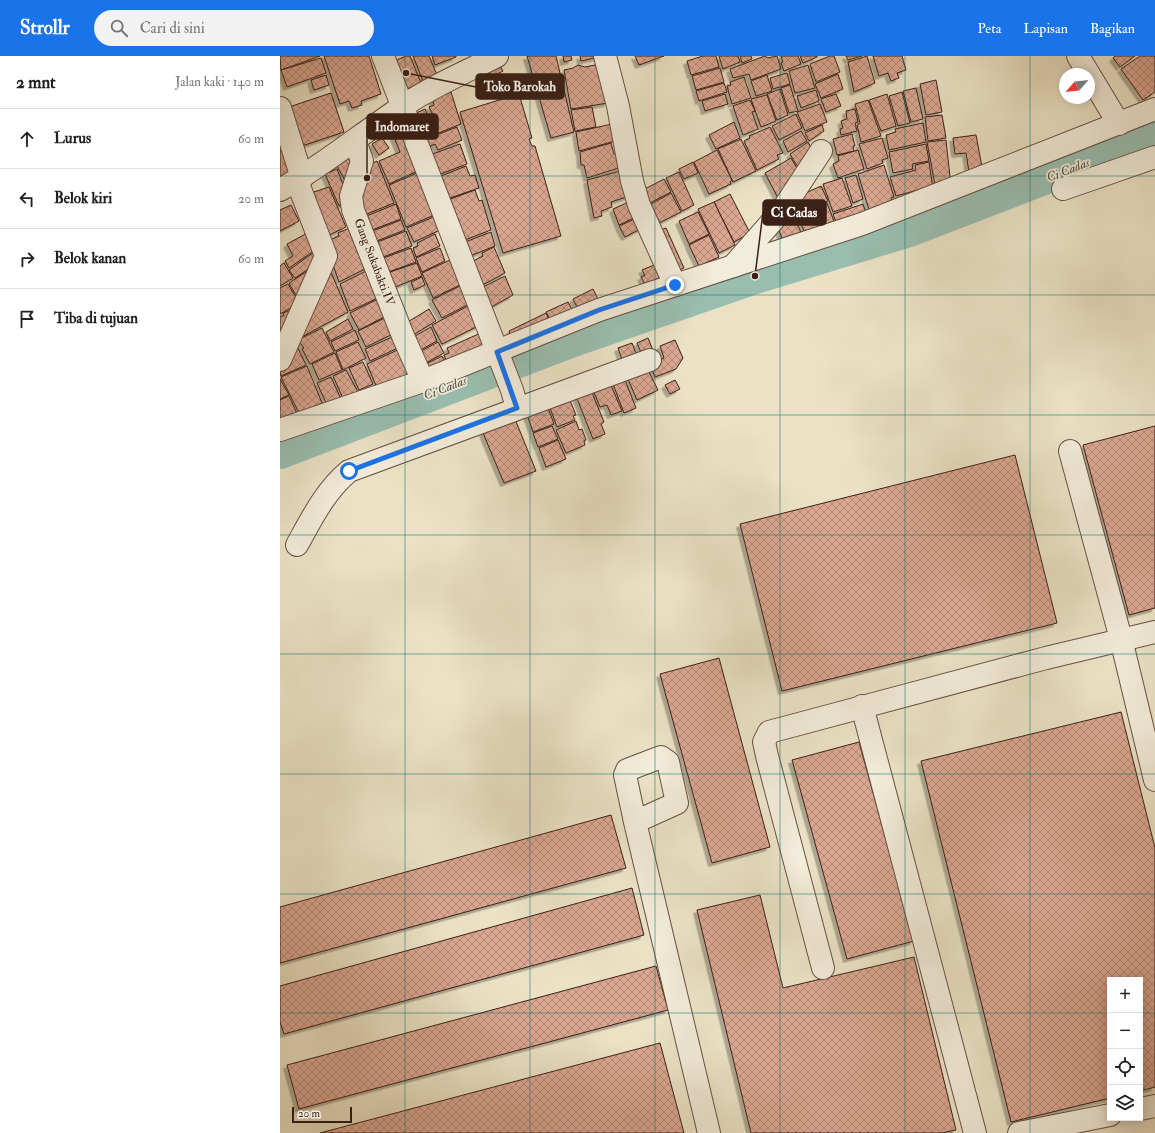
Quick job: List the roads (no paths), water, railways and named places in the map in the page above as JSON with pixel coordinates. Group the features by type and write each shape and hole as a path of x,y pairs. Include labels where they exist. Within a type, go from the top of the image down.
{"street":[{"path":"382,56 500,359 514,399"},
{"path":"293,183 355,141 401,107 440,84 497,56"},
{"path":"605,56 618,106 632,181 639,205 675,285"},
{"path":"1078,56 1118,124"},
{"path":"280,108 293,183 326,256 280,360"},
{"path":"280,430 423,381 500,359 599,310 862,224 1155,109"},
{"name":"Gang Sukabakti.IV","path":"355,141 362,161 351,196 353,210 403,336 423,381"},
{"path":"733,266 783,208 821,151"},
{"path":"1063,189 1155,156"},
{"path":"296,545 327,493 335,483 349,471 514,399 650,360"},
{"path":"1070,451 1121,639 1155,780"},
{"path":"823,968 764,742 769,732 862,706 1121,639 1155,632"},
{"path":"862,706 975,1133"},
{"path":"635,822 709,1133"},
{"path":"1143,1108 1155,1106"},
{"path":"1019,1133 1107,1116"}],"waterway":[{"name":"Ci Cadas","path":"280,451 573,339 755,276 909,229 1106,153 1155,137"}],"place":[{"name":"Toko Barokah","path":"406,73"},
{"name":"Indomaret","path":"367,178"},
{"name":"Ci Cadas","path":"755,276"}]}
